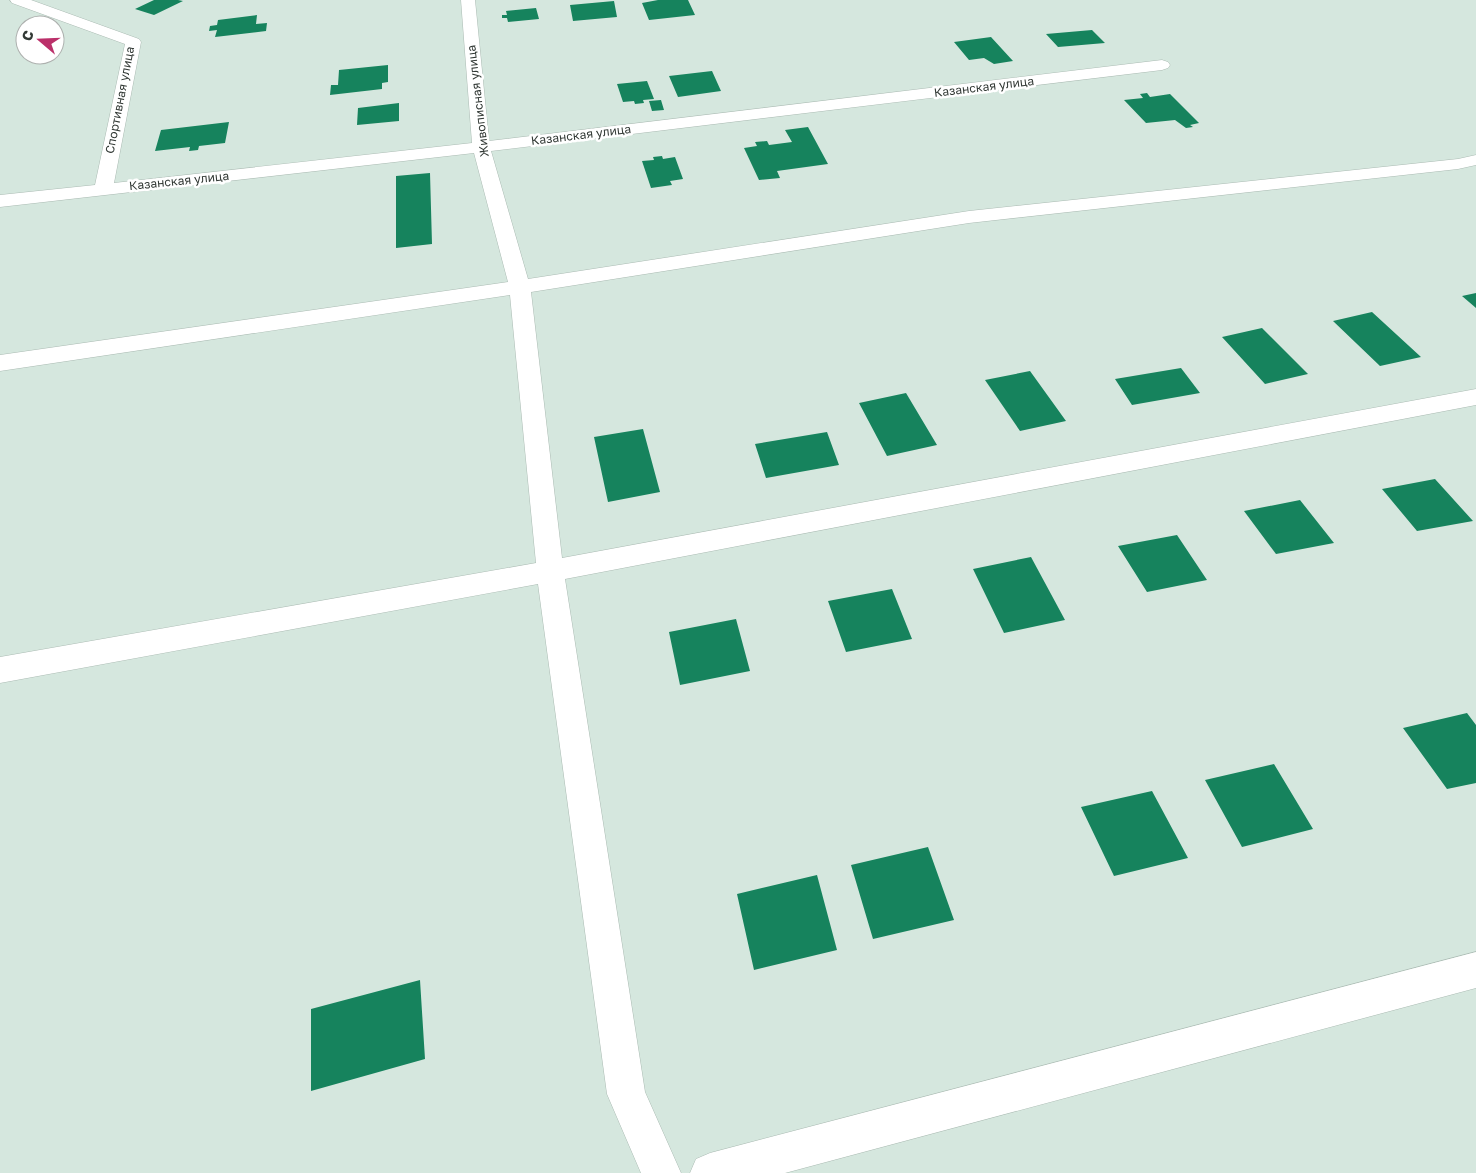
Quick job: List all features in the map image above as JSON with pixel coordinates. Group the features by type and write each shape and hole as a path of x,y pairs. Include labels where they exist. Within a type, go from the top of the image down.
{"street":[{"name":"Спортивная улица","path":"17,0 133,42 103,190"},
{"name":"Живописная улица","path":"468,0 481,147 520,287 550,572 626,1094 661,1173"},
{"name":"Казанская улица","path":"0,201 481,147 1162,65"},
{"path":"0,363 520,287 970,217 1458,164 1476,160"},
{"path":"0,670 550,572 1476,398"},
{"path":"710,1173 1476,970"}],"building":[{"path":"154,0 183,1 154,15 135,9"},
{"path":"658,0 688,0 695,15 649,20 642,3"},
{"path":"614,1 617,17 573,21 570,5"},
{"path":"536,8 539,19 508,22 507,18 502,18 502,15 507,15 506,11"},
{"path":"257,15 256,24 267,23 266,31 215,37 217,30 209,31 210,26 217,25 218,20"},
{"path":"1092,30 1105,43 1058,47 1046,34"},
{"path":"991,37 1013,61 994,64 984,58 969,60 954,42"},
{"path":"388,65 388,82 382,83 382,89 330,95 331,85 338,85 339,70"},
{"path":"712,71 721,91 678,97 669,76"},
{"path":"647,81 654,99 643,100 644,103 635,104 634,101 623,102 617,84"},
{"path":"1147,93 1150,97 1170,94 1199,123 1190,125 1193,127 1186,128 1175,120 1146,123 1124,100 1143,98 1140,94"},
{"path":"661,100 664,110 652,111 649,101"},
{"path":"399,103 399,121 357,125 358,108"},
{"path":"229,122 225,143 199,146 198,150 189,151 190,147 155,151 161,130"},
{"path":"808,127 828,164 777,171 780,178 759,180 744,148 757,146 755,142 767,141 769,145 792,142 785,130"},
{"path":"662,156 663,159 675,157 683,179 670,181 672,185 651,188 642,161 654,160 653,157"},
{"path":"430,173 432,244 396,248 396,176"},
{"path":"1476,293 1476,308 1462,296"},
{"path":"1372,312 1421,357 1380,366 1333,321"},
{"path":"1262,328 1308,374 1265,384 1222,337"},
{"path":"1181,368 1200,393 1132,405 1115,379"},
{"path":"1030,371 1066,421 1020,431 985,380"},
{"path":"906,393 937,445 887,456 859,403"},
{"path":"643,429 660,492 608,502 594,437"},
{"path":"827,432 839,465 766,478 755,444"},
{"path":"1435,479 1473,521 1417,531 1382,489"},
{"path":"1300,500 1334,543 1276,554 1244,511"},
{"path":"1177,535 1207,580 1147,592 1118,546"},
{"path":"1031,557 1065,620 1004,633 973,569"},
{"path":"892,589 912,639 846,652 828,601"},
{"path":"736,619 750,671 680,685 669,632"},
{"path":"1467,713 1476,725 1476,783 1447,789 1403,728"},
{"path":"1274,764 1313,829 1242,847 1205,780"},
{"path":"1152,791 1188,858 1114,876 1081,807"},
{"path":"928,847 954,920 873,939 851,865"},
{"path":"817,875 837,950 754,970 737,894"},
{"path":"420,980 425,1059 311,1091 311,1009"}]}
